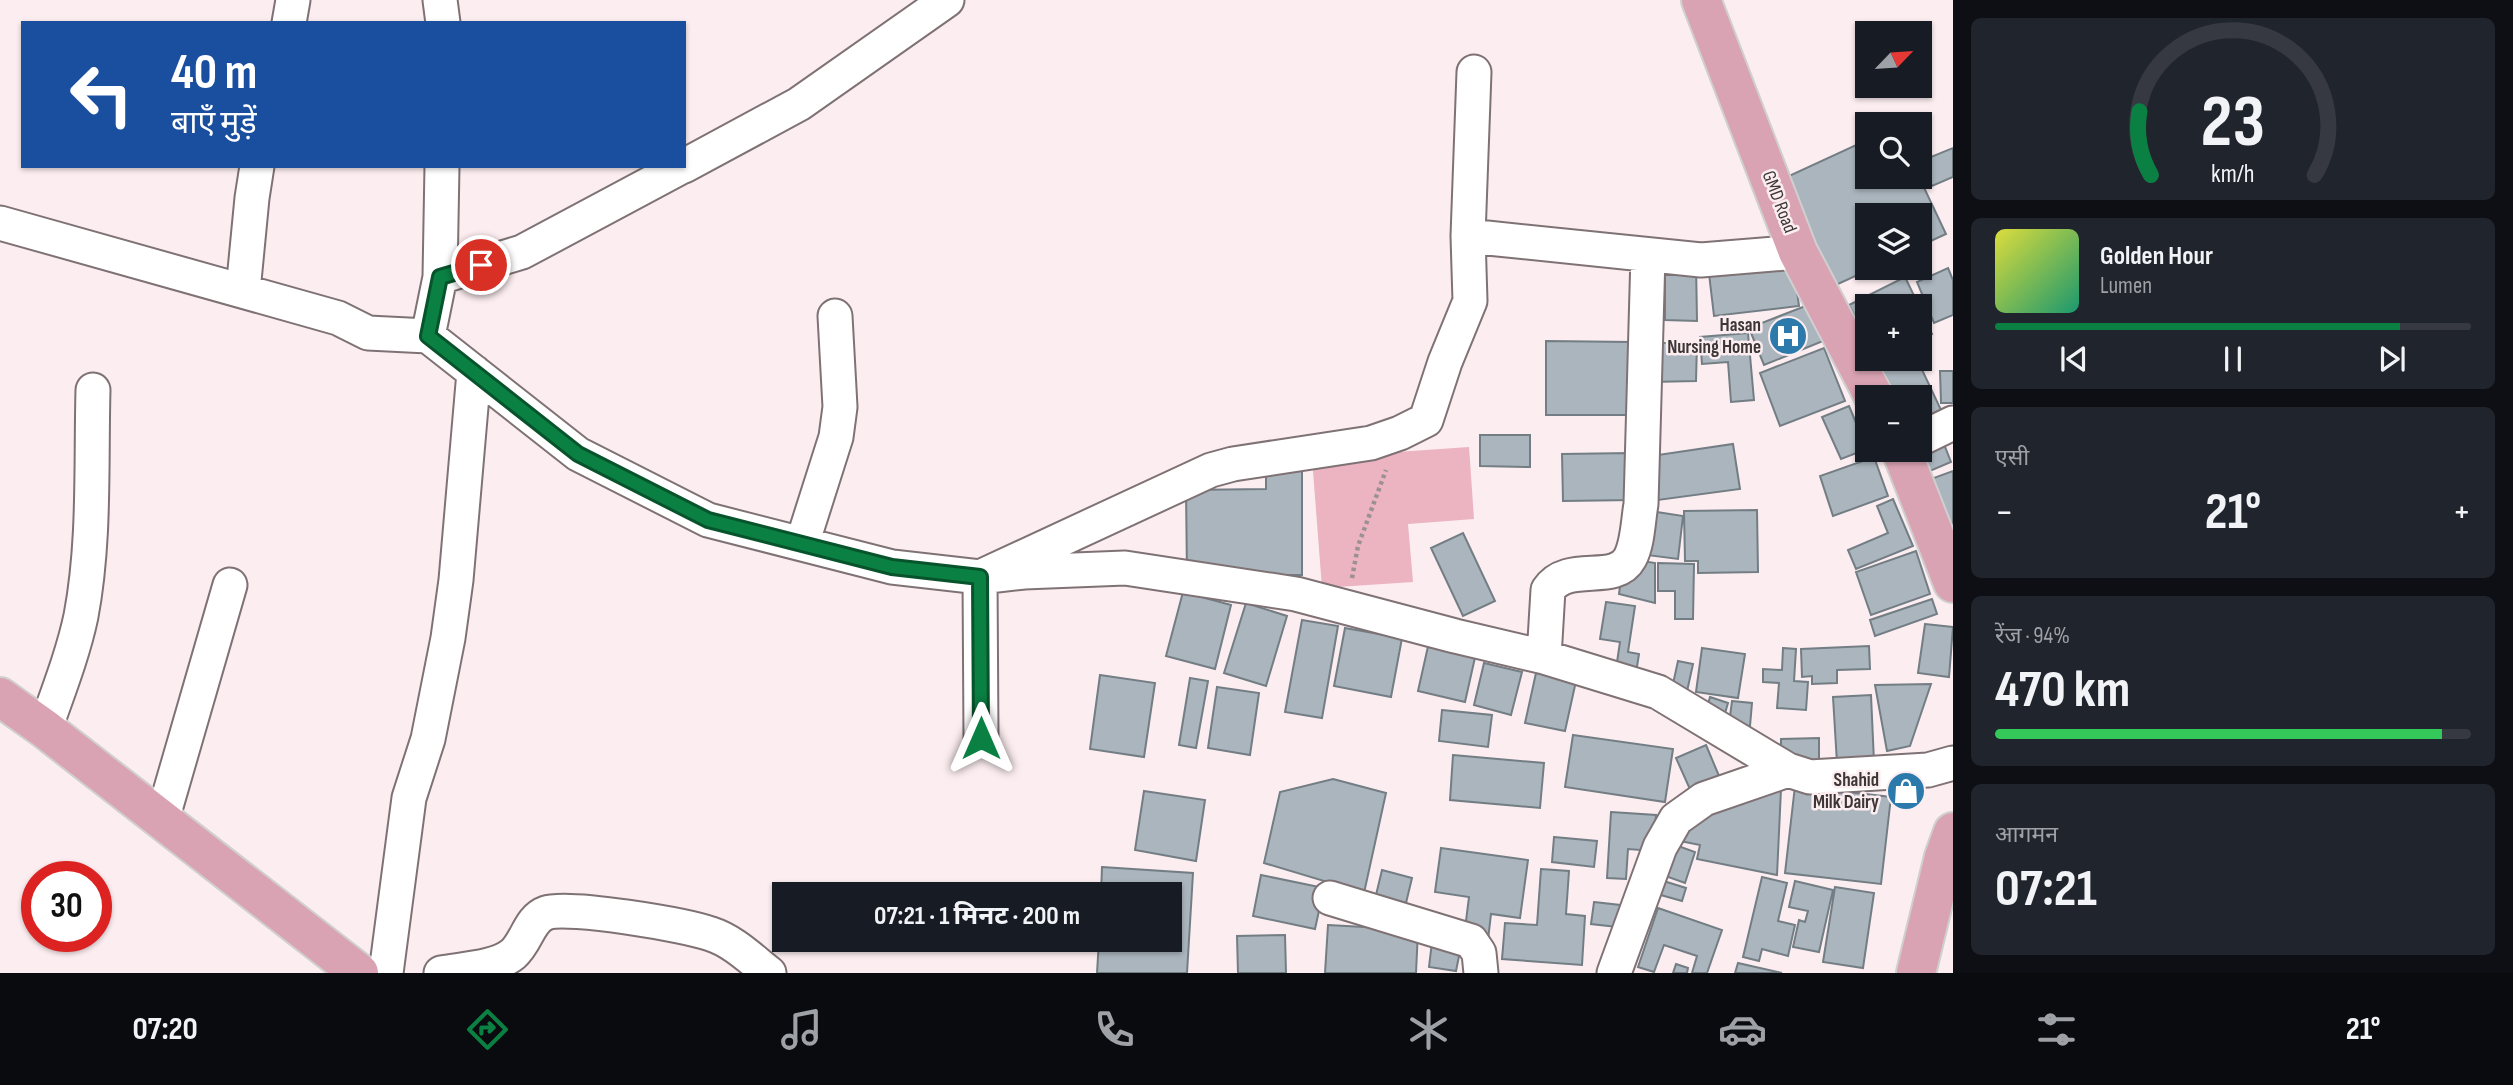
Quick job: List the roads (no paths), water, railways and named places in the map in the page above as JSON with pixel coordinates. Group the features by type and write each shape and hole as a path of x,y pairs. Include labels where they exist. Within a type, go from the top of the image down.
{"main road":[{"name":"GMD Road","path":"1702,0 1798,252 1868,385"},
{"path":"1906,462 1953,583"},
{"path":"0,697 359,973"},
{"path":"1916,973 1944,857 1953,832"}],"street":[{"path":"289,21 293,0"},
{"path":"440,0 443,21"},
{"path":"686,165 799,104 947,0"},
{"path":"980,577 1211,470 1233,464 1371,443 1426,420 1452,342 1470,301 1468,236 1474,72"},
{"path":"243,291 257,168"},
{"path":"428,336 440,277 442,168"},
{"path":"440,277 522,252 680,168"},
{"path":"0,223 338,318 368,333 428,336 578,454 708,520 892,567 980,577 1024,572 1125,568 1296,594 1544,657 1658,692 1788,770 1810,777 1928,770 1953,763"},
{"path":"1468,236 1701,260 1798,252"},
{"path":"1544,657 1548,590 1554,582 1561,576 1609,572 1622,568 1630,559 1635,542 1640,504 1648,255"},
{"path":"803,544 836,437 840,407 835,316"},
{"path":"386,973 409,798 428,739 448,638 456,580 474,372"},
{"path":"45,729 81,616 87,572 93,390"},
{"path":"1932,433 1953,423"},
{"path":"980,577 981,738"},
{"path":"162,820 230,585"},
{"path":"1614,973 1660,847 1676,819 1704,799 1788,770"},
{"path":"1329,898 1471,941 1479,953 1481,973"},
{"path":"441,973 495,963 512,955 524,942 533,923 545,913 564,911 625,917 710,933 728,941 769,973"}],"place":[{"name":"Hasan Nursing Home","path":"1788,336"},
{"name":"Shahid Milk Dairy","path":"1906,791"}]}
